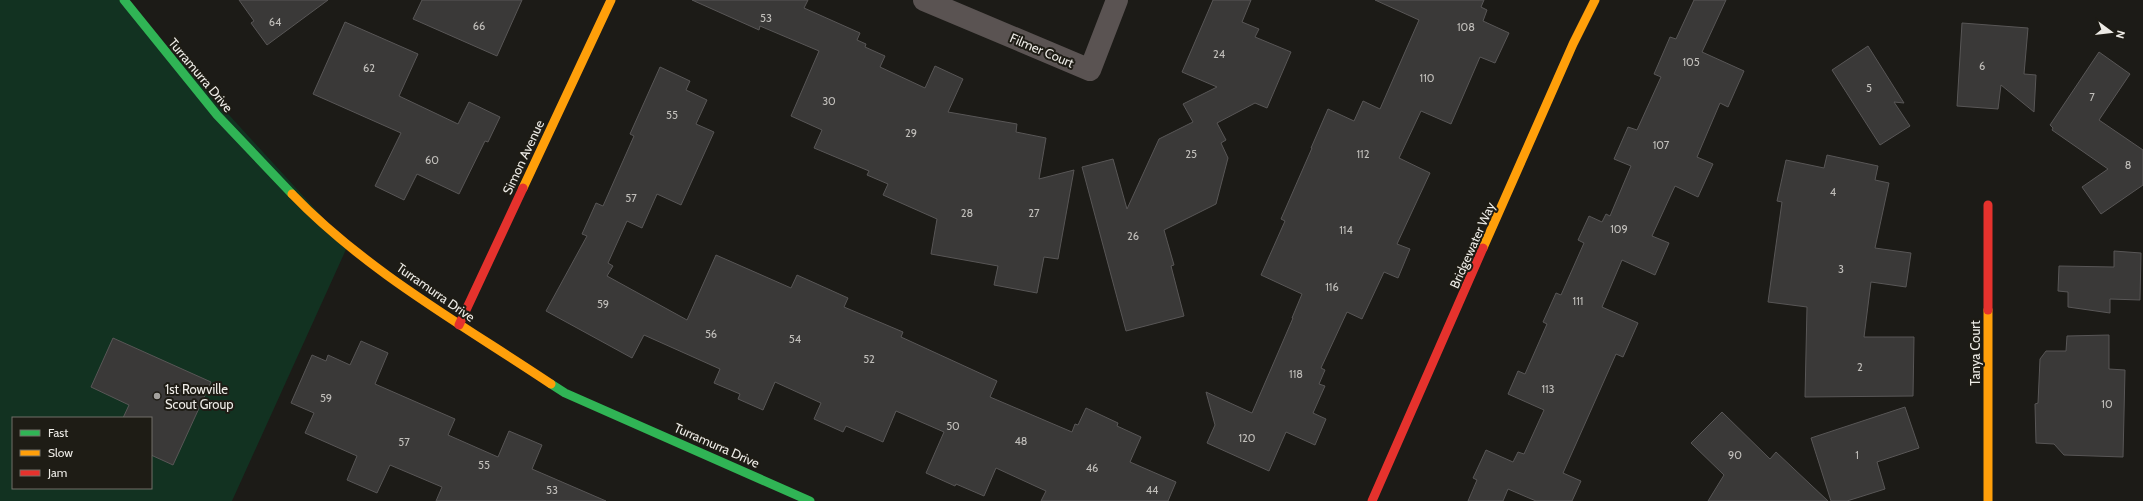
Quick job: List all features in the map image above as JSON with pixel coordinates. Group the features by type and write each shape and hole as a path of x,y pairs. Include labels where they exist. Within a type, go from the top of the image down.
{"street":[{"name":"Turramurra Drive","path":"124,0 217,115 302,203 348,245 459,325 565,393 810,501"},
{"name":"Simon Avenue","path":"459,325 611,0"},
{"name":"Filmer Court","path":"924,0 1090,70 1116,0"},
{"name":"Bridgewater Way","path":"1372,501 1574,44 1595,0"},
{"name":"Tanya Court","path":"1988,205 1988,501"}],"green space":[{"path":"0,0 124,0 348,245 232,501 0,501"}],"building":[{"path":"239,0 328,0 267,45 251,23 254,21"},
{"path":"422,0 522,0 497,56 413,19"},
{"path":"692,0 808,0 804,8 860,33 857,40 866,44 865,47 885,56 880,67 925,88 935,66 963,79 948,112 1017,124 1016,132 1046,138 1039,179 1074,170 1058,259 1044,257 1037,293 994,285 998,266 931,254 937,219 883,195 888,184 867,175 869,171 814,148 822,130 791,116 819,51 760,26 759,30"},
{"path":"1213,0 1251,0 1242,22 1259,29 1255,37 1291,52 1267,108 1255,103 1217,123 1226,140 1221,143 1228,158 1216,204 1164,230 1174,265 1171,266 1184,316 1126,331 1082,167 1113,159 1127,209 1159,139 1193,122 1183,104 1217,87 1182,72"},
{"path":"1375,0 1484,0 1481,7 1487,10 1483,21 1509,33 1495,63 1480,57 1451,124 1421,111 1399,158 1430,173 1397,244 1410,249 1398,278 1384,272 1362,319 1347,312 1321,368 1325,370 1319,384 1325,386 1313,413 1326,419 1315,445 1286,432 1269,471 1207,443 1215,425 1206,392 1252,413 1293,318 1302,294 1261,275 1285,221 1281,219 1311,148 1328,109 1354,121 1363,101 1380,109 1419,20"},
{"path":"1694,0 1726,0 1702,52 1744,71 1728,107 1720,103 1697,157 1713,164 1698,197 1675,186 1652,236 1669,243 1655,275 1622,260 1602,307 1638,323 1623,357 1616,354 1563,473 1581,481 1572,501 1536,501 1508,489 1503,501 1468,501 1477,480 1473,478 1486,450 1513,462 1518,452 1524,454 1544,410 1508,394 1518,371 1525,374 1547,324 1543,322 1556,293 1561,295 1584,243 1578,240 1589,216 1602,222 1606,214 1610,216 1631,166 1614,159 1628,127 1637,130 1661,77 1654,74 1670,37 1676,39"},
{"path":"345,22 418,54 399,96 458,124 469,102 500,117 488,142 485,141 459,194 417,174 404,200 375,186 401,133 313,94"},
{"path":"1962,23 2028,28 2024,74 2036,75 2034,112 2001,85 1998,109 1957,106"},
{"path":"1868,46 1904,103 1894,102 1910,126 1880,145 1832,70"},
{"path":"2099,52 2130,74 2099,120 2143,150 2143,185 2101,214 2082,187 2108,169 2052,130 2053,128 2050,125"},
{"path":"660,67 690,81 686,90 707,100 696,124 714,132 681,205 657,194 642,228 627,221 608,263 613,266 607,276 687,320 716,255 791,288 797,275 848,298 844,307 903,332 901,337 997,381 990,397 1072,432 1075,424 1078,425 1086,408 1118,423 1117,426 1141,437 1130,462 1176,482 1168,501 1041,501 1046,491 996,468 984,496 956,484 955,486 926,473 944,432 896,411 883,442 846,426 843,432 814,419 821,403 775,382 763,410 738,399 740,394 714,383 720,369 644,335 632,358 546,311 587,236 582,234 596,203 603,206 634,136 630,134"},
{"path":"1827,155 1878,166 1875,180 1889,183 1875,248 1911,253 1906,287 1871,282 1864,337 1914,337 1913,396 1805,397 1807,307 1768,302 1782,202 1777,201 1786,160 1824,168"},
{"path":"2114,251 2141,253 2140,300 2110,299 2110,313 2068,307 2068,292 2058,291 2059,266 2114,267"},
{"path":"2109,335 2109,369 2125,370 2123,457 2064,455 2054,444 2036,443 2035,404 2038,403 2040,359 2046,351 2066,351 2067,336"},
{"name":"1st Rowville Scout Group","path":"113,338 211,382 173,465 152,455 152,417 123,417 129,405 91,387"},
{"path":"361,341 388,353 375,384 455,419 448,435 498,457 509,431 542,445 532,469 606,501 436,501 442,487 390,465 377,493 347,480 357,456 305,433 314,413 291,403 312,355 326,361 328,355 350,365"},
{"path":"1905,407 1919,448 1877,462 1885,489 1847,501 1831,501 1811,438"},
{"path":"1722,412 1770,459 1776,452 1828,501 1708,501 1724,475 1691,443"}],"traffic: fast":[{"path":"124,0 217,115 292,194"},
{"path":"551,384 565,393 810,501"}],"traffic: slow":[{"path":"523,188 611,0"},
{"path":"1483,248 1573,44 1595,0"},
{"path":"292,194 351,248 383,272 416,296 551,384"},
{"path":"1988,310 1988,501"}],"traffic: jam":[{"path":"459,325 523,188"},
{"path":"1988,205 1988,310"},
{"path":"1372,501 1483,248"}],"place":[{"name":"1st Rowville Scout Group","path":"157,396"}]}
